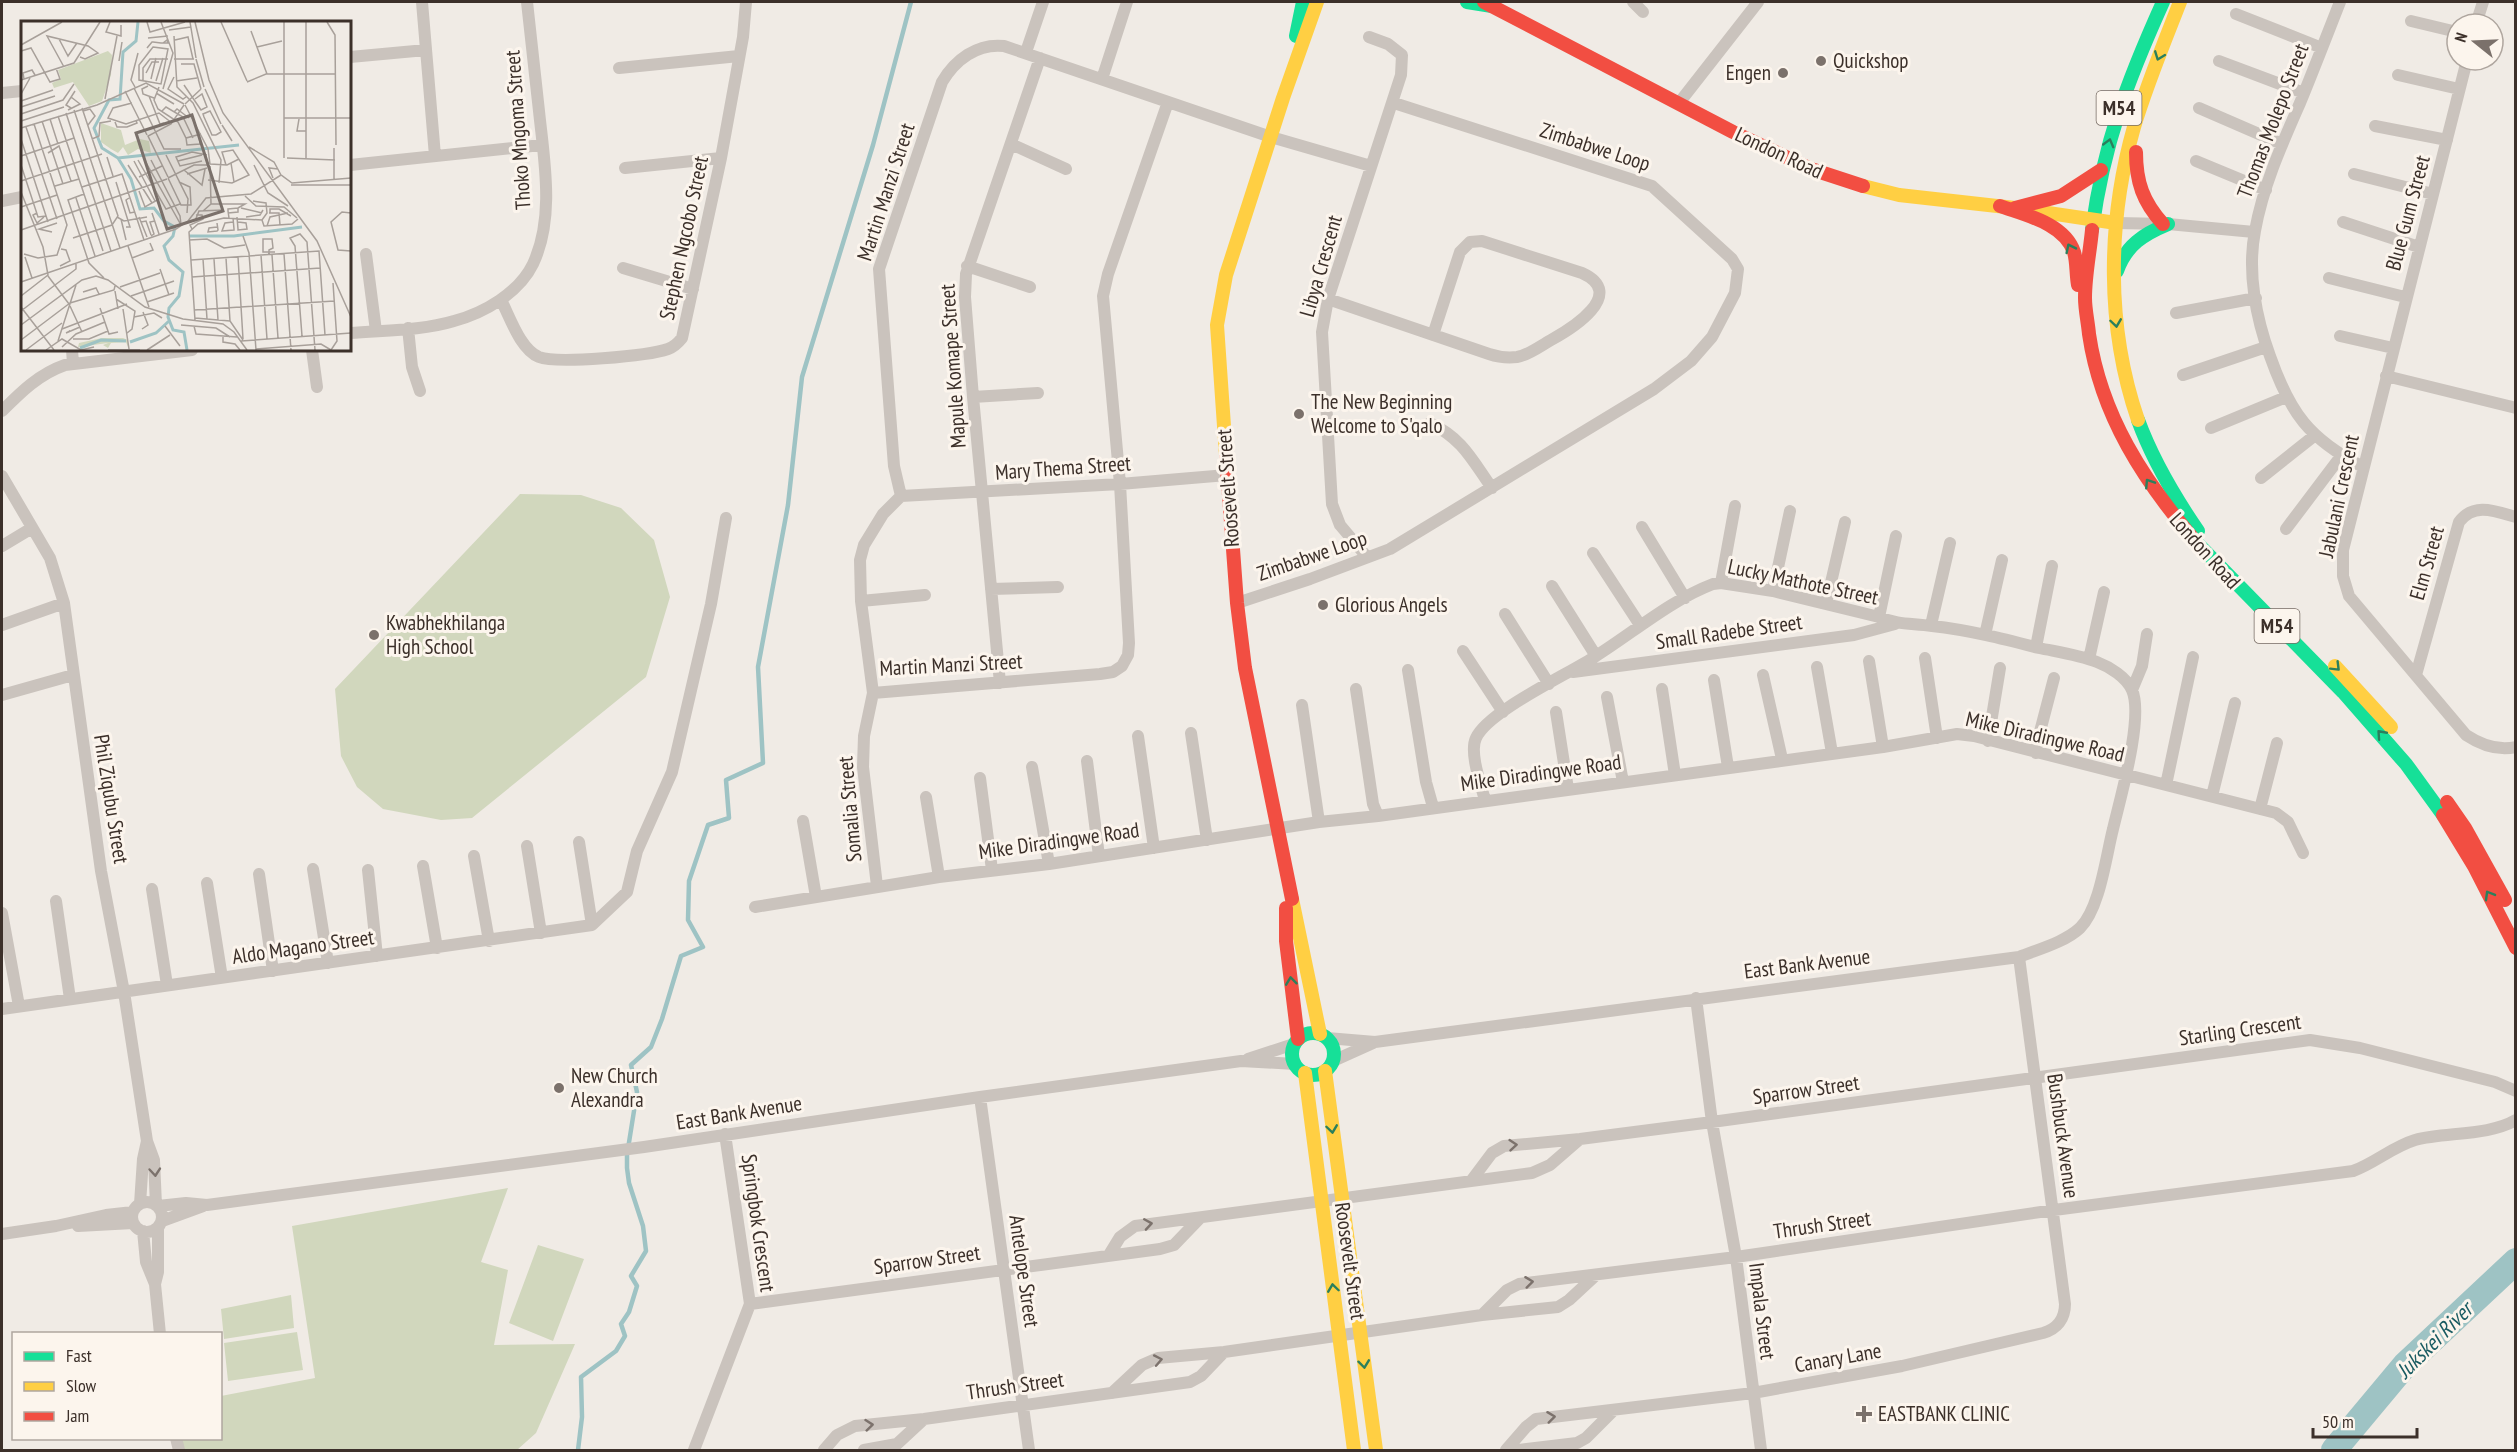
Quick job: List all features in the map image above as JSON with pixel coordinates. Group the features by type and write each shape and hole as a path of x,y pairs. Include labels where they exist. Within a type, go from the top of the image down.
{"street":[{"path":"422,2 435,156"},
{"name":"Thoko Mngoma Street","path":"351,333 453,321 501,300 532,266 538,250 546,199 527,2"},
{"name":"Stephen Ngcobo Street","path":"501,300 523,341 538,357 593,358 654,352 672,347 682,338 721,158 746,23 746,2"},
{"path":"1026,52 1043,2"},
{"path":"1102,78 1127,2"},
{"name":"Roosevelt Street","path":"1283,98 1303,2"},
{"name":"Roosevelt Street","path":"1317,2 1283,98 1226,275 1217,325 1237,603 1245,668 1288,883 1323,1036"},
{"name":"London Road","path":"1467,2 1488,4 1781,155 1844,181 1899,195 2016,208 2116,223"},
{"path":"1633,2 1643,12"},
{"path":"1679,103 1758,2"},
{"name":"London Road","path":"2163,2 2121,101 2101,170 2092,221 2085,303 2095,367 2105,402 2129,453 2194,543 2316,663 2404,761 2447,823 2498,910 2516,948"},
{"name":"London Road","path":"2180,2 2137,117 2129,147 2116,223 2112,291 2123,370 2135,415 2160,473 2178,502 2211,545 2364,695 2395,732 2465,828 2516,920"},
{"name":"Thomas Molepo Street","path":"2340,2 2266,189 2254,232 2253,272 2266,347 2286,397 2314,435 2341,456 2363,467"},
{"path":"2236,14 2322,48"},
{"path":"2411,21 2445,29"},
{"name":"Libya Crescent","path":"1367,557 1340,525 1332,504 1322,332 1328,299 1394,103 1401,75 1402,55 1388,44 1369,37"},
{"name":"Martin Manzi Street","path":"1168,102 1108,274 1103,296 1120,484 1128,626 1128,655 1125,662 1113,672 873,693 861,601 860,560 864,545 888,507 902,496 894,466 879,269 942,82 948,71 963,58 993,45 1026,52 1271,137 1371,166"},
{"path":"351,57 426,50"},
{"path":"620,68 739,56"},
{"name":"Mapule Komape Street","path":"1000,683 965,297 967,267 1040,58"},
{"path":"2219,60 2304,93"},
{"name":"Blue Gum Street","path":"2386,376 2464,72"},
{"path":"2398,75 2459,89"},
{"path":"2,93 21,91"},
{"name":"Zimbabwe Loop","path":"1237,603 1319,576 1408,539 1634,402 1691,361 1712,337 1731,304 1738,280 1738,269 1732,259 1652,186 1394,103"},
{"path":"2199,108 2282,144"},
{"path":"2137,117 2136,176 2138,188 2146,205 2165,224"},
{"path":"2374,126 2447,140"},
{"path":"1011,144 1066,169"},
{"path":"351,165 542,146"},
{"path":"625,168 721,158"},
{"path":"2196,161 2266,189"},
{"path":"2016,208 2043,204 2068,194 2101,170"},
{"path":"2354,174 2433,194"},
{"path":"2,201 21,198"},
{"path":"2000,206 2049,226 2069,241 2074,254 2079,290 2085,303"},
{"path":"2343,222 2419,247"},
{"path":"2116,223 2165,224 2254,232"},
{"path":"2112,291 2119,263 2130,244 2165,224"},
{"path":"1328,299 1500,357 1525,355 1566,332 1592,312 1598,294 1597,284 1592,277 1582,273 1482,241 1470,242 1460,252 1433,334"},
{"path":"366,254 376,331"},
{"path":"967,267 1030,287"},
{"path":"623,268 693,289"},
{"path":"2329,278 2405,297"},
{"path":"2176,313 2256,298"},
{"path":"408,328 412,366 420,391"},
{"path":"2340,336 2393,348"},
{"path":"2183,375 2266,347"},
{"path":"72,351 73,363"},
{"path":"2,411 32,382 56,368 73,363 168,351"},
{"path":"312,351 317,387"},
{"path":"2386,376 2516,408"},
{"name":"Jabulani Crescent","path":"2386,376 2343,550 2345,587 2349,597 2473,740 2489,747 2508,749 2516,747"},
{"path":"973,397 1038,393"},
{"path":"2211,428 2286,397"},
{"path":"1430,423 1448,431 1460,442 1492,488"},
{"path":"2261,478 2314,435"},
{"path":"2286,529 2341,456"},
{"name":"Mary Thema Street","path":"902,496 1120,484 1227,475"},
{"name":"Phil Ziqubu Street","path":"2,476 50,558 64,603 101,871 124,992 147,1141 154,1160 157,1206"},
{"path":"1721,583 1735,506"},
{"name":"Elm Street","path":"2416,675 2459,522 2469,512 2482,509 2516,517"},
{"path":"1773,591 1790,511"},
{"path":"592,925 627,892 637,851 672,772 711,604 726,518"},
{"path":"1826,604 1845,522"},
{"path":"1642,527 1685,598"},
{"path":"2,546 32,528"},
{"path":"1879,617 1896,536"},
{"path":"1931,625 1950,543"},
{"path":"1593,553 1640,626"},
{"path":"1985,634 2002,560"},
{"path":"2036,647 2052,566"},
{"name":"Lucky Mathote Street","path":"1485,800 1480,784 1474,743 1481,728 1685,598 1704,587 1721,583 1773,591 1879,617 1895,624 1931,625 1985,634 2089,659 2121,676 2132,690"},
{"path":"1552,586 1596,656"},
{"path":"991,589 1058,587"},
{"path":"2089,659 2104,592"},
{"path":"861,601 926,595"},
{"path":"2,625 64,603"},
{"path":"1505,614 1549,684"},
{"name":"Small Radebe Street","path":"1568,673 1854,635 1895,624"},
{"path":"2125,775 2135,718 2132,690 2142,666 2147,634"},
{"path":"1463,651 1503,712"},
{"path":"2166,785 2193,657"},
{"path":"1925,658 1937,738"},
{"path":"1869,661 1883,747"},
{"path":"1817,666 1832,753"},
{"path":"1988,741 2000,668"},
{"path":"1408,670 1426,782 1433,807"},
{"path":"2,694 73,675"},
{"path":"1762,675 1782,759"},
{"path":"2036,753 2054,678"},
{"path":"1714,680 1728,767"},
{"path":"1356,689 1373,804 1378,816"},
{"path":"1662,689 1675,775"},
{"name":"Somalia Street","path":"873,693 864,736 863,767 877,886"},
{"path":"1607,697 1623,782"},
{"path":"2212,796 2235,703"},
{"path":"1302,705 1319,822"},
{"path":"1556,712 1568,789"},
{"path":"1191,733 1207,840"},
{"name":"Mike Diradingwe Road","path":"755,907 877,886 1049,864 1319,822 1378,816 1965,735 2276,813 2288,822 2302,854"},
{"path":"1138,736 1154,848"},
{"path":"2260,809 2277,743"},
{"path":"1087,761 1099,856"},
{"path":"1032,767 1049,864"},
{"name":"East Bank Avenue","path":"1323,1036 1375,1042 2019,957 2070,935 2086,921 2097,893 2125,775"},
{"path":"980,778 992,870"},
{"path":"926,797 939,877"},
{"path":"803,821 816,897"},
{"path":"579,842 592,925"},
{"path":"526,846 541,933"},
{"path":"474,856 489,941"},
{"path":"423,866 436,948"},
{"path":"312,869 328,963"},
{"path":"368,870 377,956"},
{"path":"259,874 273,971"},
{"name":"Roosevelt Street","path":"1288,883 1286,941 1296,1042"},
{"path":"207,884 222,978"},
{"path":"152,889 167,985"},
{"path":"56,901 70,999"},
{"path":"2,913 19,1006"},
{"name":"Aldo Magano Street","path":"2,1009 592,925"},
{"name":"Bushbuck Avenue","path":"2019,957 2065,1304 2061,1320"},
{"name":"Impala Street","path":"1696,998 1712,1122 1736,1257 1761,1450"},
{"path":"1308,1033 1323,1036 1334,1051 1329,1066 1318,1074 1300,1069 1292,1054 1296,1042 1308,1033"},
{"name":"Starling Crescent","path":"2036,1078 2315,1040 2360,1048 2495,1082 2516,1091"},
{"name":"East Bank Avenue","path":"157,1206 186,1203 207,1204 644,1148 725,1134 1242,1061 1296,1042"},
{"name":"East Bank Avenue","path":"1329,1066 1375,1042"},
{"name":"East Bank Avenue","path":"1242,1061 1300,1069"},
{"name":"Roosevelt Street","path":"1329,1066 1341,1199 1376,1450"},
{"name":"Roosevelt Street","path":"1300,1069 1321,1202 1354,1450"},
{"name":"Sparrow Street","path":"1471,1181 1492,1154 1504,1146 1580,1139 2036,1078"},
{"name":"Antelope Street","path":"980,1097 1029,1450"},
{"path":"2054,1210 2353,1171 2416,1140 2491,1128 2516,1120"},
{"name":"Springbok Crescent","path":"694,1450 750,1304 725,1134"},
{"path":"1109,1255 1120,1237 1135,1226 1541,1171 1580,1139"},
{"name":"Phil Ziqubu Street","path":"147,1141 137,1218 146,1262 155,1284"},
{"path":"137,1218 145,1202 157,1206 162,1215 155,1284 160,1332"},
{"name":"East Bank Avenue","path":"160,1224 207,1204"},
{"name":"Thrush Street","path":"1482,1315 1513,1286 1736,1257 2054,1210"},
{"path":"137,1218 148,1232 160,1224"},
{"path":"2,1234 137,1218"},
{"name":"Sparrow Street","path":"750,1304 1174,1245 1200,1218"},
{"path":"1112,1393 1136,1370 1150,1361 1340,1337 1482,1315 1558,1307 1596,1275"},
{"name":"Canary Lane","path":"1506,1450 1536,1419 1753,1393 1902,1366 2043,1333 2054,1328 2061,1320"},
{"name":"Thrush Street","path":"824,1450 837,1435 855,1426 924,1419 1196,1379 1224,1352"},
{"path":"1520,1450 1577,1443 1586,1438 1614,1410"},
{"path":"864,1450 897,1444 924,1419"}],"green space":[{"path":"520,494 581,495 621,508 654,540 670,597 646,677 472,818 441,820 383,809 357,787 341,756 335,689"},
{"path":"508,1188 481,1262 508,1270 494,1345 575,1344 536,1433 517,1450 175,1450 173,1440 222,1440 222,1396 315,1378 292,1226"},
{"path":"538,1245 584,1259 553,1341 509,1323"},
{"path":"291,1295 294,1328 224,1339 221,1309"},
{"path":"297,1332 303,1370 228,1381 224,1343"}],"waterway":[{"path":"578,1450 582,1417 581,1377 616,1351 625,1336 621,1324 629,1312 637,1286 631,1276 646,1251 643,1226 629,1183 627,1168 637,1092 631,1065 651,1047 681,956 703,947 688,920 689,881 708,825 729,818 726,780 763,763 758,667 788,505 802,377 873,145 911,2"},
{"name":"Jukskei River","path":"2334,1450 2405,1365 2516,1261"}],"traffic: fast":[{"path":"1296,36 1303,2"},
{"path":"1467,2 1492,6"},
{"path":"2092,230 2103,168 2118,113 2163,2"},
{"path":"2117,271 2125,254 2137,241 2168,224"},
{"path":"2138,420 2165,478 2198,531"},
{"path":"2196,542 2343,692 2406,764 2443,815"},
{"path":"1313,1033 1328,1039 1334,1054 1328,1069 1313,1075 1298,1069 1292,1054 1298,1039 1313,1033"}],"traffic: slow":[{"path":"1226,455 1217,325 1226,275 1283,98 1317,2"},
{"path":"2138,420 2120,348 2114,274 2115,237 2125,163 2134,127 2180,2"},
{"path":"1863,186 1899,195 2015,208 2116,223"},
{"path":"2335,666 2391,727"},
{"path":"1292,899 1320,1034"},
{"path":"1325,1071 1376,1450"},
{"path":"1305,1073 1354,1450"}],"traffic: jam":[{"path":"1484,2 1733,132 1811,169 1863,186"},
{"path":"2136,152 2137,173 2142,191 2150,208 2163,224"},
{"path":"2015,208 2061,196 2101,170"},
{"path":"2000,206 2032,217 2062,234 2074,252 2078,285"},
{"path":"2092,230 2085,302 2089,334 2103,393 2114,420 2142,471 2196,542"},
{"path":"1226,455 1237,603 1245,668 1292,899"},
{"path":"2447,802 2465,828 2505,900"},
{"path":"2443,815 2474,866 2516,948"},
{"path":"1286,908 1286,941 1298,1039"}],"place":[{"name":"Quickshop","path":"1821,61"},
{"name":"Engen","path":"1783,73"},
{"name":"The New Beginning Welcome to S'qalo","path":"1299,414"},
{"name":"Glorious Angels","path":"1323,605"},
{"name":"Kwabhekhilanga High School","path":"374,635"},
{"name":"New Church Alexandra","path":"559,1088"},
{"name":"EASTBANK CLINIC","path":"1864,1414"}]}
